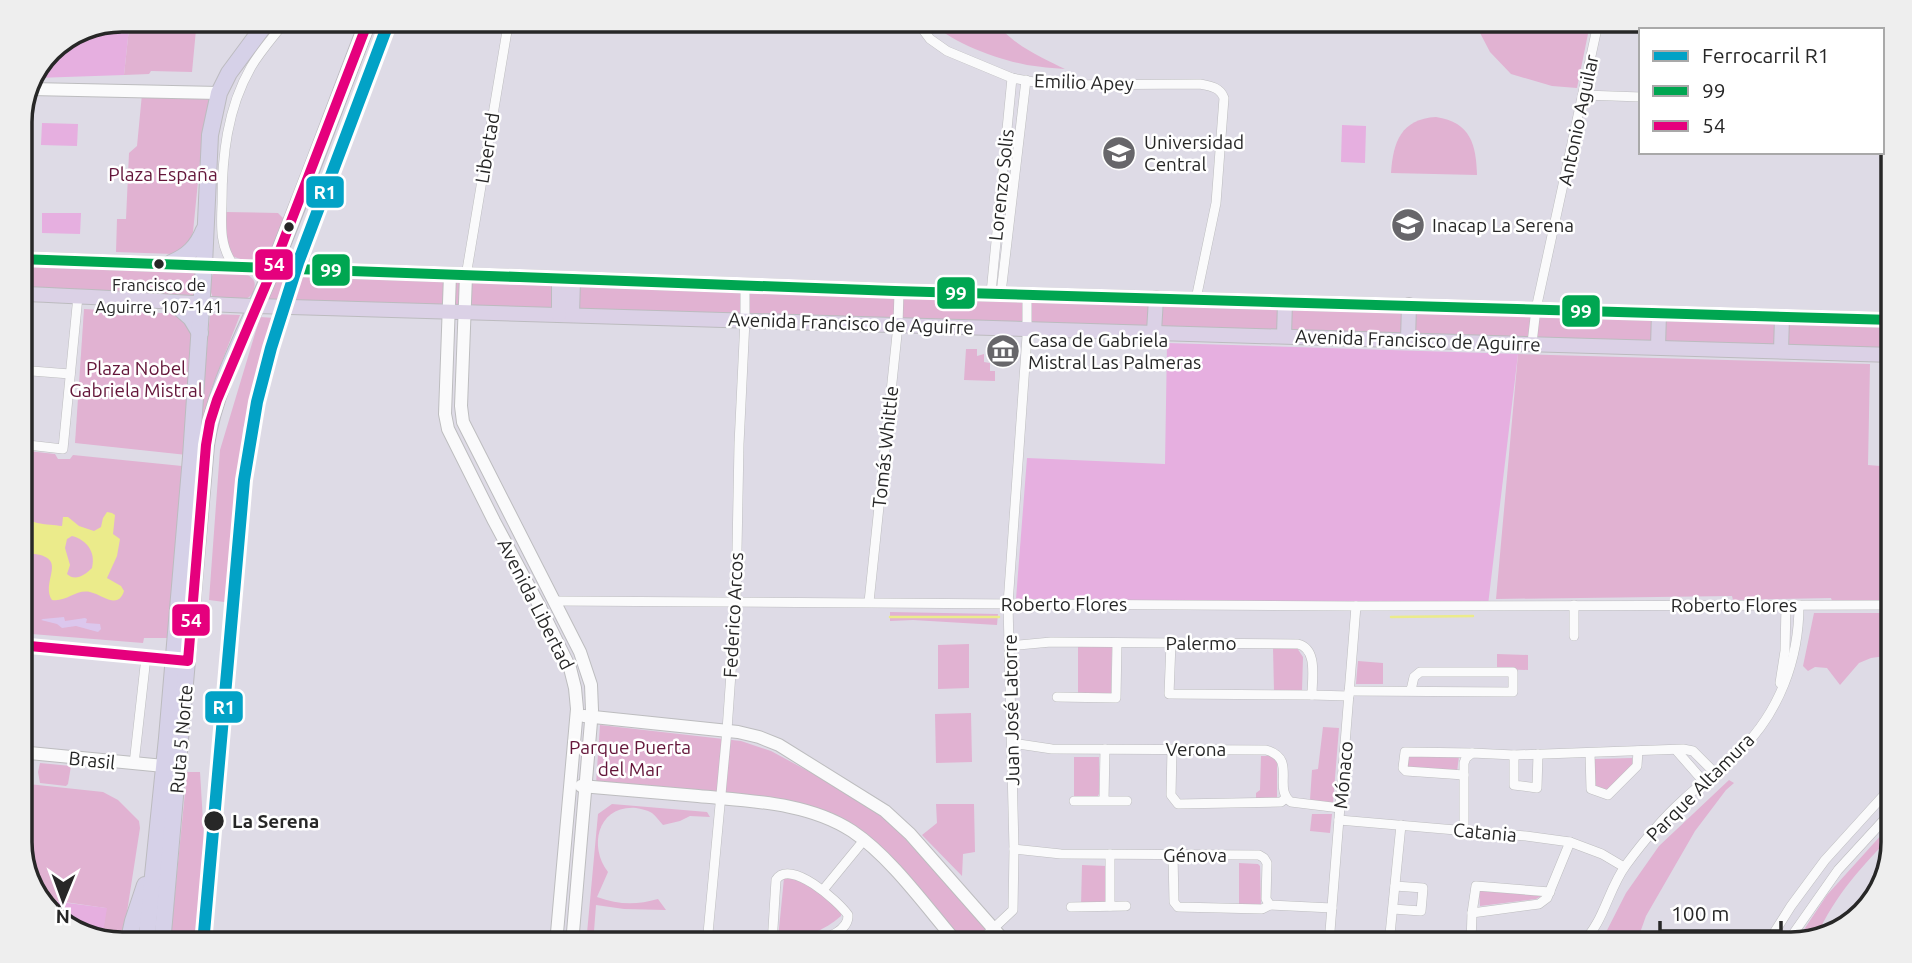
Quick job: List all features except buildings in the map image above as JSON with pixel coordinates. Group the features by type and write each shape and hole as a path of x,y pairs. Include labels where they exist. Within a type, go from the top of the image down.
{"highway":[{"name":"Ruta 5 Norte","path":"163,932 210,135 219,93 235,63 259,32"},
{"name":"Ruta 5 Norte","path":"147,932 164,766 181,660 208,434 217,400 273,268 364,32"},
{"path":"171,263 193,250 206,224"},
{"path":"174,303 191,318 200,333"},
{"path":"131,932 154,863"}],"main road":[{"name":"Avenida Francisco de Aguirre","path":"32,259 899,291 1880,320"},
{"path":"565,315 566,280"},
{"name":"Avenida Francisco de Aguirre","path":"32,294 257,306 1880,355"},
{"path":"1154,332 1156,298"},
{"path":"1284,336 1285,302"},
{"path":"1408,340 1409,305"},
{"path":"1658,347 1659,313"},
{"path":"1780,351 1782,317"}],"street":[{"path":"234,266 225,251 221,230 223,170 228,130 245,78 277,32"},
{"name":"Libertad","path":"466,276 507,32"},
{"name":"Emilio Apey","path":"925,32 947,51 1012,78 1051,85 1199,84 1218,89 1224,98 1216,203 1196,299"},
{"name":"Antonio Aguilar","path":"1532,343 1536,309 1597,32"},
{"name":"Lorenzo Solis","path":"996,293 1012,78"},
{"name":"Lorenzo Solis","path":"996,293 1026,80"},
{"path":"38,89 219,93"},
{"path":"1584,95 1639,97"},
{"name":"Avenida Libertad","path":"450,275 445,414 448,429 570,668 576,688 576,716 557,932"},
{"name":"Avenida Libertad","path":"466,276 461,405 463,422 589,674 592,717 573,932"},
{"name":"Federico Arcos","path":"708,932 736,602 745,285"},
{"name":"Tomás Whittle","path":"869,602 898,325 899,291"},
{"name":"Juan José Latorre","path":"990,932 1013,910 1008,604 1027,294"},
{"path":"32,445 63,449 78,296"},
{"path":"32,371 70,374"},
{"name":"Roberto Flores","path":"554,601 1356,606 1881,605"},
{"path":"1574,605 1574,636"},
{"name":"Mónaco","path":"1330,932 1356,606"},
{"name":"Parque Altamura","path":"1776,702 1785,651 1786,606"},
{"name":"Parque Altamura","path":"1592,932 1624,867 1648,837 1682,800 1745,746 1776,702 1794,654 1799,606"},
{"name":"Palermo","path":"1009,646 1051,642 1302,645 1308,649 1311,656 1312,695"},
{"path":"1057,697 1116,698 1117,643"},
{"path":"1171,643 1169,694 1312,695 1412,690 1513,692 1513,672 1420,672 1414,677 1412,690"},
{"path":"32,646 181,660"},
{"path":"134,764 146,657"},
{"path":"576,716 727,730 779,745 885,811 910,834 997,932"},
{"name":"Verona","path":"1012,743 1052,749 1271,751 1279,756 1283,763 1286,798"},
{"path":"1104,800 1105,749"},
{"path":"1172,749 1171,795 1178,804 1281,802 1286,798 1291,802 1340,808"},
{"path":"1464,775 1406,771 1403,768 1405,752 1514,755 1684,749 1693,751 1715,773"},
{"path":"1676,750 1704,782"},
{"path":"1590,752 1591,789 1608,795 1637,766 1638,751"},
{"name":"Brasil","path":"32,753 164,766"},
{"path":"1464,830 1464,763 1472,754"},
{"path":"1514,755 1514,785 1537,788 1538,754"},
{"path":"570,785 720,798 809,812 840,825 883,856 948,932"},
{"path":"1775,932 1825,860 1881,798"},
{"path":"1074,801 1127,801"},
{"name":"Catania","path":"1339,820 1570,842 1602,854 1624,867"},
{"path":"1795,932 1838,870 1881,823"},
{"path":"1390,932 1401,825"},
{"path":"823,890 864,840"},
{"path":"1472,913 1539,904 1550,892 1570,842"},
{"name":"Génova","path":"1014,849 1061,854 1259,855 1267,863 1266,899 1270,905"},
{"path":"1110,854 1110,906"},
{"path":"1172,855 1174,902 1178,907 1262,909 1270,905 1332,908"},
{"path":"1825,860 1838,870"},
{"path":"773,932 776,883 779,876 785,873 802,877 823,890 847,912 848,920 844,927 835,932"},
{"path":"1393,909 1421,911 1423,888 1395,886"},
{"path":"1471,932 1476,886 1550,892"},
{"path":"1071,907 1126,906"}],"green space":[{"path":"129,32 196,32 192,72 151,71 149,74 124,75"},
{"path":"944,32 1004,32 1016,42 1065,69 1027,65 1003,59"},
{"path":"1480,32 1588,32 1577,88 1552,86 1511,74 1490,52"},
{"name":"Plaza España","path":"142,94 207,95 210,100 203,131 193,232 188,246 173,254 116,252 117,219 126,219 129,153 137,146"},
{"path":"1436,117 1457,124 1469,137 1475,154 1477,175 1391,173 1394,151 1401,134 1414,122"},
{"path":"225,212 278,213 285,220 266,262 240,259 228,252"},
{"path":"32,265 196,270 195,296 32,291"},
{"path":"214,273 248,275 255,283 252,294 243,300 214,299 210,286"},
{"path":"277,274 1880,324 1880,352 265,302"},
{"name":"Plaza Nobel Gabriela Mistral","path":"84,309 180,314 194,330 187,455 75,443"},
{"path":"210,314 240,315 210,392 203,429 200,428"},
{"path":"260,317 275,318 243,429 232,603 209,600 220,450"},
{"path":"966,349 977,349 977,356 984,354 984,362 990,363 990,371 995,371 995,381 964,380"},
{"path":"1518,354 1870,364 1868,465 1880,466 1881,601 1832,601 1831,598 1733,600 1732,596 1496,599"},
{"path":"32,451 55,454 58,459 70,459 73,455 182,466 169,638 144,638 143,643 32,634"},
{"path":"890,612 998,614 997,625 890,621"},
{"path":"1814,613 1881,613 1881,657 1859,663 1840,685 1827,668 1815,667 1808,671 1803,666"},
{"path":"969,644 969,688 938,689 938,645"},
{"path":"1078,646 1112,646 1111,693 1078,693"},
{"path":"1273,648 1297,648 1303,657 1302,691 1274,691"},
{"path":"1497,654 1528,655 1528,670 1497,669"},
{"path":"1358,661 1383,663 1383,684 1356,684"},
{"path":"971,713 972,762 936,763 935,714"},
{"name":"Parque Puerta del Mar","path":"600,725 741,741 771,751 834,785 880,815 898,831 990,932 955,932 891,857 836,817 596,784"},
{"path":"1323,727 1339,728 1333,803 1310,800 1312,770 1318,769"},
{"path":"1412,754 1459,756 1457,772 1412,769 1407,766 1407,757"},
{"path":"1261,756 1275,756 1277,799 1256,800 1256,793 1260,790"},
{"path":"1074,757 1099,757 1099,794 1095,801 1074,801"},
{"path":"1632,758 1633,764 1607,791 1595,786 1595,759"},
{"path":"40,763 71,766 68,784 40,783"},
{"path":"187,772 200,772 207,887 202,932 171,932"},
{"path":"1729,780 1734,783 1695,831 1646,916 1640,932 1606,932 1626,893 1659,846"},
{"path":"32,784 103,792 118,800 139,821 124,932 103,929 106,908 54,900 47,892 33,859"},
{"path":"612,804 707,812 710,817 690,816 663,825 652,813 636,808 623,809 605,820 598,840 602,862 608,872 597,897 628,903 658,899 666,910 596,905 594,932 587,932 598,814"},
{"path":"936,804 974,804 975,852 963,854 962,876 922,835 937,823"},
{"path":"1312,814 1332,814 1330,833 1310,831"},
{"path":"1881,835 1880,848 1841,894 1822,925 1803,931 1827,895"},
{"path":"1239,863 1260,866 1261,907 1239,907"},
{"path":"1082,865 1107,866 1108,904 1081,906"},
{"path":"786,876 802,882 816,891 841,913 841,916 816,932 779,932"},
{"path":"1479,891 1541,896 1536,899 1480,906"}],"sand":[{"path":"64,617 65,621 85,618 86,623 100,624 101,629 98,632 76,626 62,628 41,620"}],"shaded area":[{"path":"110,32 129,32 124,75 44,78 62,54 76,44"},
{"path":"42,123 78,124 77,146 41,145"},
{"path":"1342,125 1366,126 1365,163 1341,162"},
{"path":"42,213 81,213 80,234 42,233"},
{"path":"1167,343 1518,354 1488,605 1016,599 1027,458 1165,464"},
{"path":"107,512 115,515 113,534 120,539 117,556 107,578 121,586 124,591 121,597 118,600 110,600 85,592 52,600 49,592 51,562 46,557 32,554 32,521 62,526 63,517 68,517 79,526 94,531 101,527","holes":["72,536 86,544 93,557 92,568 80,577 70,576 67,574 70,565 65,548 67,539"]},
{"path":"54,901 107,908 104,929 71,916"}],"waterway":[{"path":"1391,617 1473,616"},
{"path":"890,617 999,617"}],"rail line":[{"name":"R1","path":"204,932 244,480 257,402 298,263 385,32"}],"transit line":[{"name":"54","path":"32,646 188,661 210,422 364,32"},
{"name":"99","path":"32,259 895,291 1880,320"}],"place":[{"name":"Universidad Central","path":"1119,153"},
{"name":"Inacap La Serena","path":"1408,225"},
{"name":"Francisco de Aguirre, 107-141","path":"159,264"},
{"name":"Casa de Gabriela Mistral Las Palmeras","path":"1003,351"},
{"name":"La Serena","path":"214,821"}]}
